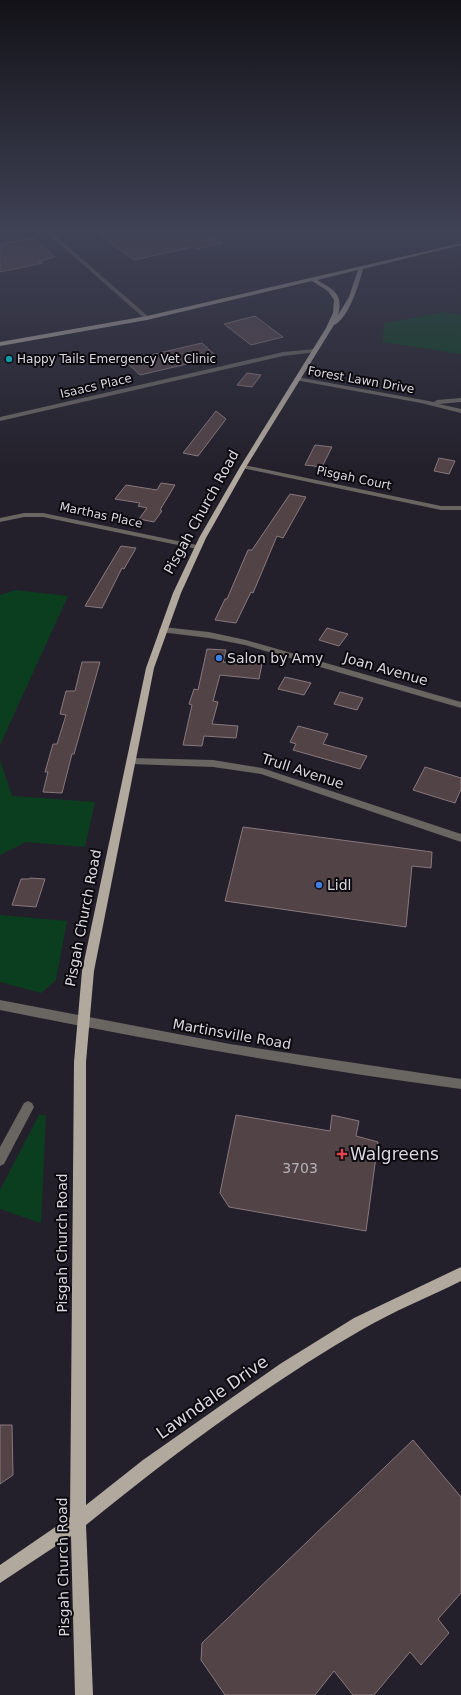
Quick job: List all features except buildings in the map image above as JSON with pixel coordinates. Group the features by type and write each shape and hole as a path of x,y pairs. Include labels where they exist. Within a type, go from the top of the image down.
{"main road":[{"path":"0,344 147,318 177,311"},
{"name":"Pisgah Church Road","path":"84,1695 78,1521 80,1062 88,971 150,668 163,630 181,582 197,548 244,467 324,336 335,311"},
{"path":"324,336 343,311"},
{"name":"Lawndale Drive","path":"0,1575 78,1521 148,1465 285,1370 359,1323 461,1274"}],"street":[{"path":"139,311 147,318"},
{"name":"Isaacs Place","path":"0,419 283,354 315,351"},
{"name":"Forest Lawn Drive","path":"297,380 421,401 461,411"},
{"name":"Forest Lawn Drive","path":"421,401 441,402 461,400"},
{"name":"Pisgah Court","path":"244,467 440,508 461,508"},
{"name":"Marthas Place","path":"0,520 24,515 43,515 197,548"},
{"name":"Joan Avenue","path":"163,630 209,635 246,642 461,705"},
{"name":"Trull Avenue","path":"131,761 216,763 262,771 461,838"},
{"name":"Martinsville Road","path":"0,1005 84,1022 309,1063 461,1084"},
{"path":"0,1160 28,1107"}],"green space":[{"path":"444,312 461,315 461,354 383,342 384,323"},
{"path":"15,590 68,596 0,745 0,595"},
{"path":"0,760 12,796 95,802 85,847 26,842 0,855"},
{"path":"0,915 67,921 56,980 41,993 0,982"},
{"path":"39,1115 46,1115 41,1223 0,1209 0,1190"}],"place":[{"name":"Happy Tails Emergency Vet Clinic","path":"9,359"},
{"name":"Salon by Amy","path":"219,658"},
{"name":"Lidl","path":"319,885"},
{"name":"Walgreens","path":"342,1154"}]}
